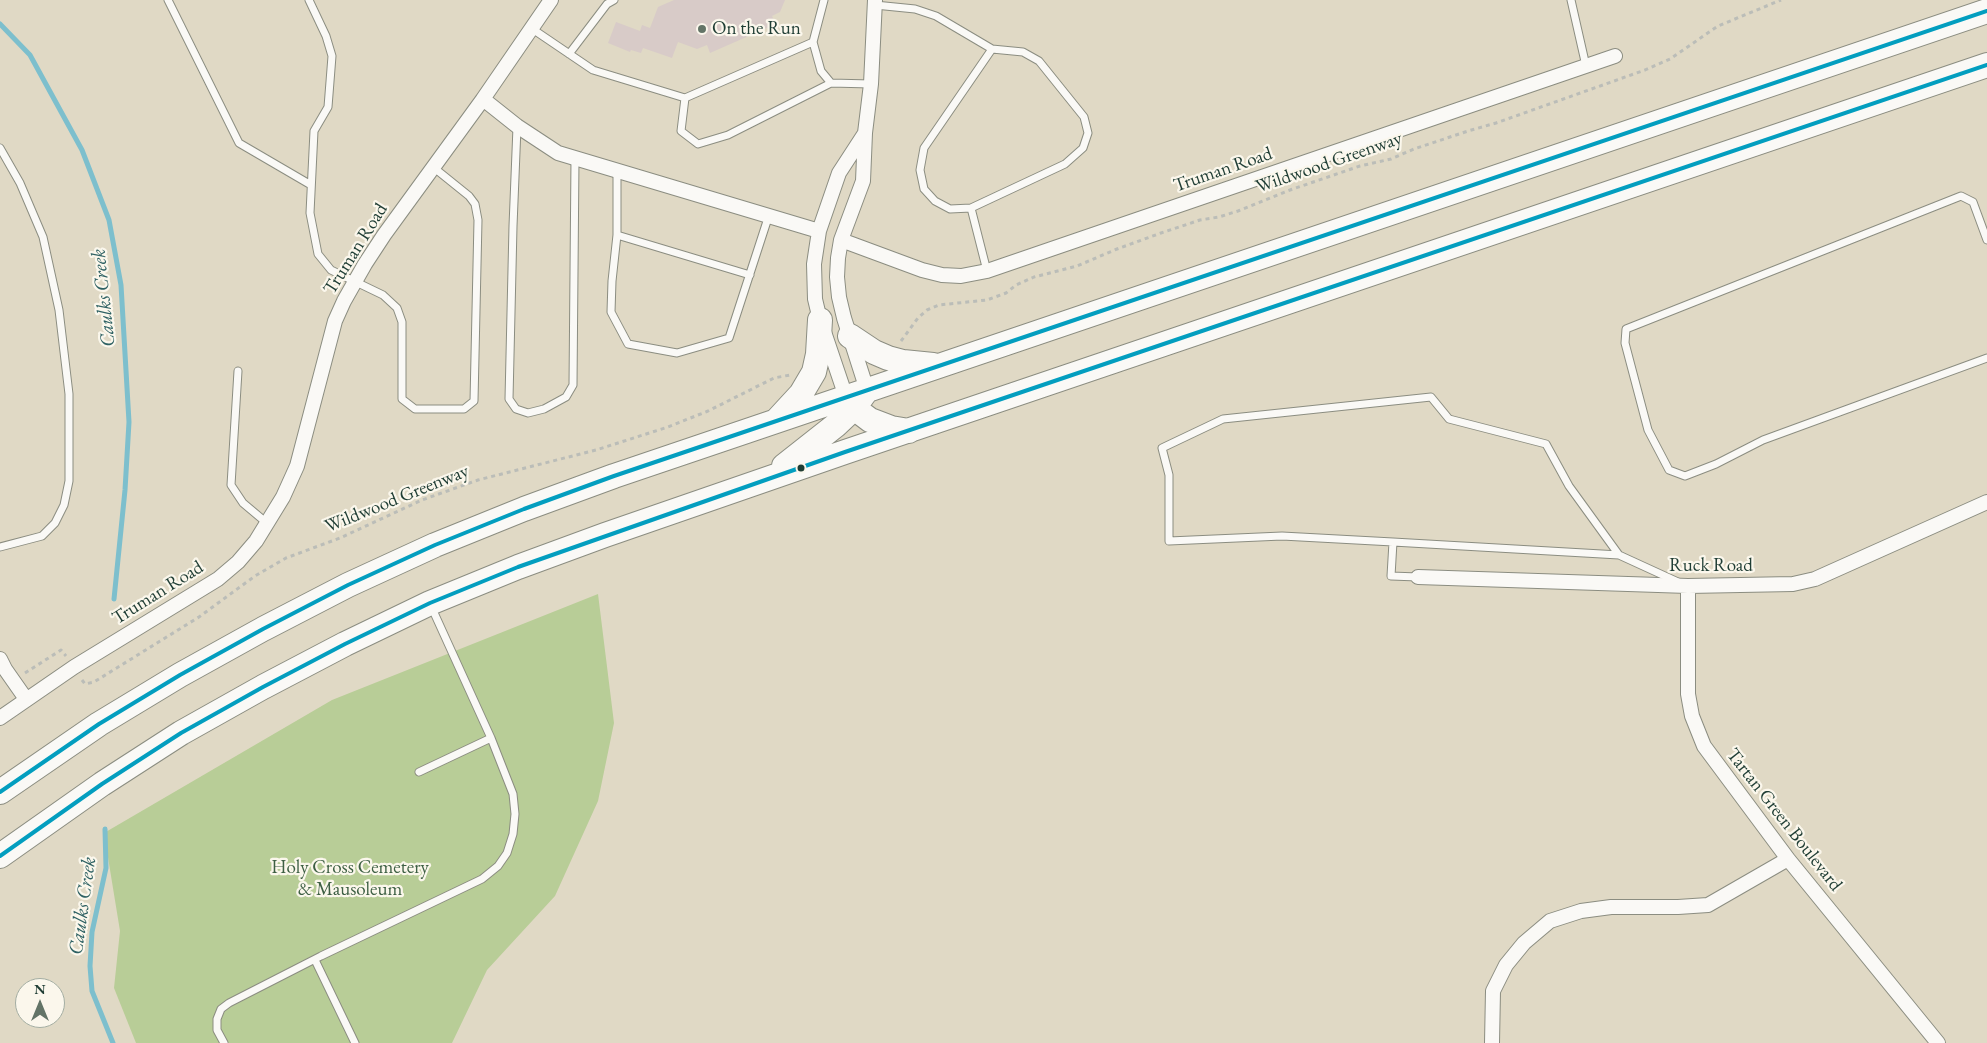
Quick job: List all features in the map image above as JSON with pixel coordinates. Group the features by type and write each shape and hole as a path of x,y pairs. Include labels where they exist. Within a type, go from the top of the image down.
{"highway":[{"path":"0,792 99,724 263,628 348,585 435,545 524,508 776,422 856,399 942,365 1987,11"},
{"path":"0,856 102,784 181,733 287,674 430,603 518,567 764,480 1987,66"},
{"path":"776,422 801,394 814,372 818,354 820,320"},
{"path":"850,336 874,352 888,358 903,362 942,365"},
{"path":"856,399 870,420 891,428 909,431"},
{"path":"764,480 811,446 856,399"}],"street":[{"name":"Truman Road","path":"0,718 74,668 218,579 244,555 268,524 283,497 296,466 335,321 354,282 384,235 483,99 551,0"},
{"path":"856,399 850,336 839,298 838,258 841,240 863,181 865,132 872,84 875,2"},
{"name":"Truman Road","path":"841,240 922,270 942,275 961,276 987,271 1616,56"},
{"path":"483,99 517,126 558,153 819,231"},
{"path":"856,399 820,320 815,299 815,248 839,173 865,132"},
{"name":"Ruck Road","path":"1418,577 1688,586 1793,584 1815,579 1987,502"},
{"name":"Tartan Green Boulevard","path":"1688,586 1688,694 1692,716 1704,746 1788,859 1938,1043"},
{"path":"0,660 26,699"},
{"path":"1492,1043 1493,991 1506,965 1524,943 1550,921 1581,912 1610,907 1678,908 1708,905 1788,859"}],"lane":[{"path":"168,0 239,142 311,185"},
{"path":"309,0 326,36 332,56 328,107 314,131 310,213 318,254 331,270 383,295 397,308 402,322 402,398 415,410 464,409 474,401 478,229 475,204 469,196 433,168"},
{"path":"569,54 607,4 614,0"},
{"path":"824,0 813,42 821,71 831,83"},
{"path":"1570,0 1586,66"},
{"path":"875,2 915,9 936,16 992,50 1024,52 1039,61 1084,117 1088,133 1083,148 1065,164 971,208 950,209 935,201 924,189 920,170 924,148 992,50"},
{"path":"531,28 592,70 685,98 813,42"},
{"path":"685,98 681,131 698,144 728,135 831,83 872,84"},
{"path":"517,126 512,226 509,399 516,409 528,413 544,409 566,396 573,385 575,159"},
{"path":"0,148 20,184 43,237 59,310 69,394 69,481 64,505 55,523 42,536 0,547"},
{"path":"617,171 617,235 612,281 612,312 628,344 677,353 730,338 769,215"},
{"path":"1987,240 1973,202 1961,196 1626,329 1625,343 1648,430 1669,470 1685,476 1716,464 1763,440 1987,358"},
{"path":"971,208 987,271"},
{"path":"617,235 750,274"},
{"path":"238,371 231,485 243,502 268,524"},
{"path":"1619,555 1568,486 1546,444 1449,419 1431,396 1223,419 1162,448 1169,475 1169,542 1282,536 1619,555 1688,586"},
{"path":"1393,542 1391,576 1418,577"},
{"path":"224,1043 217,1030 217,1019 222,1009 229,1003 482,879 498,866 507,853 513,834 516,814 513,794 491,738 430,603"},
{"path":"419,772 491,738"},
{"path":"315,960 355,1043"}],"path":[{"name":"Wildwood Greenway","path":"899,344 918,318 927,310 939,305 987,300 1006,293 1016,285 1034,277 1077,266 1117,248 1200,220 1238,211 1290,190 1360,166 1391,159 1414,148 1496,123 1645,70 1670,60 1718,26 1781,0"},
{"name":"Wildwood Greenway","path":"85,684 94,682 200,617 255,576 286,558 340,538 422,500 478,480 596,450 668,428 708,411 774,378 794,375"},
{"path":"28,670 61,650 66,655"}],"green space":[{"name":"Holy Cross Cemetery & Mausoleum","path":"598,594 614,723 598,801 555,896 487,970 452,1043 136,1043 114,988 120,931 104,833 332,700"}],"building":[{"name":"On the Run","path":"674,0 785,0 780,12 772,16 776,24 710,53 707,45 697,49 678,42 672,58 643,48 641,53 631,50 630,52 608,43 616,22 640,31 642,25 650,28 658,7"}],"waterway":[{"name":"Caulks Creek","path":"0,24 30,55 82,150 109,220 121,285 129,422 125,490 114,599"},
{"name":"Caulks Creek","path":"105,829 106,868 92,932 90,966 92,991 113,1043"}],"transit line":[{"path":"0,792 99,724 180,675 263,629 348,585 435,545 524,509 614,476 1987,11"},
{"path":"0,856 102,784 181,733 263,687 345,644 430,603 518,567 845,452 1987,65"}],"place":[{"name":"On the Run","path":"702,29"}]}
